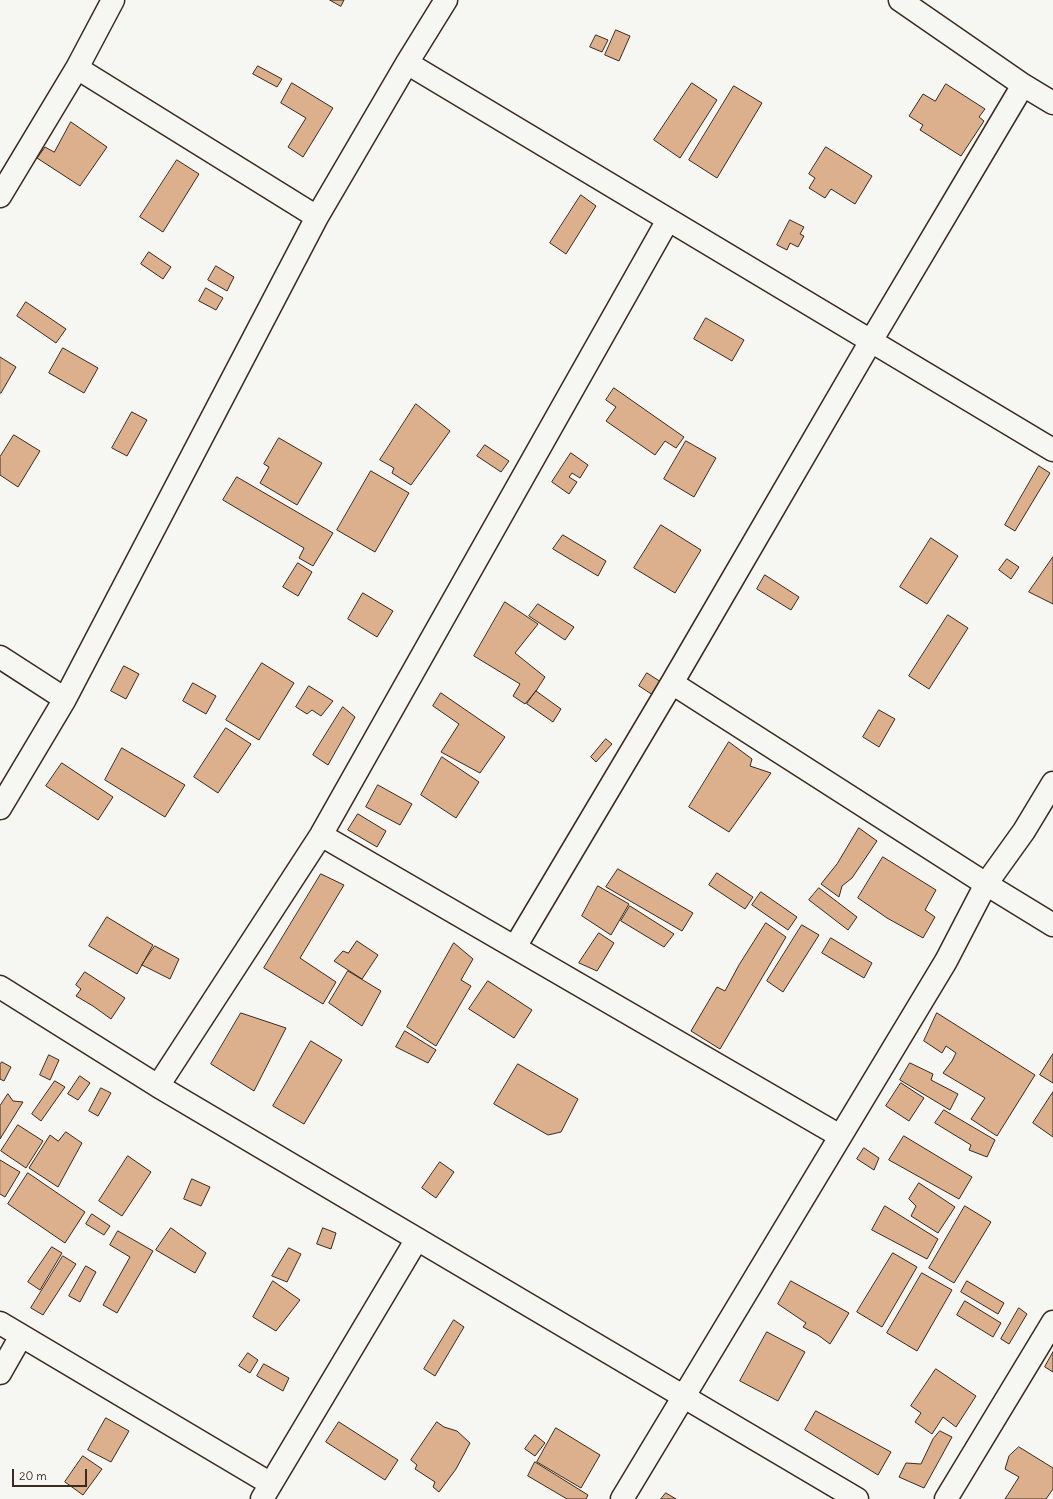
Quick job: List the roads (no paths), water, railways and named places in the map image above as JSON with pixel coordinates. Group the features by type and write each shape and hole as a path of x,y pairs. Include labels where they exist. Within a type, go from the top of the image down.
{"street":[{"path":"0,196 77,68 113,0"},
{"path":"0,808 65,699 317,216 446,0"},
{"path":"900,0 1023,85 1053,103"},
{"path":"407,63 1053,450"},
{"path":"77,68 317,216"},
{"path":"515,947 672,683 871,341 1023,85"},
{"path":"158,1086 321,835 668,220"},
{"path":"0,657 65,699"},
{"path":"672,683 986,884 1053,925"},
{"path":"622,1499 946,961 986,884 1024,831 1053,783"},
{"path":"321,835 840,1136"},
{"path":"0,987 158,1086 857,1499"},
{"path":"0,1323 267,1492 417,1239"},
{"path":"946,1499 1053,1322"},
{"path":"0,1373 21,1336"}]}
